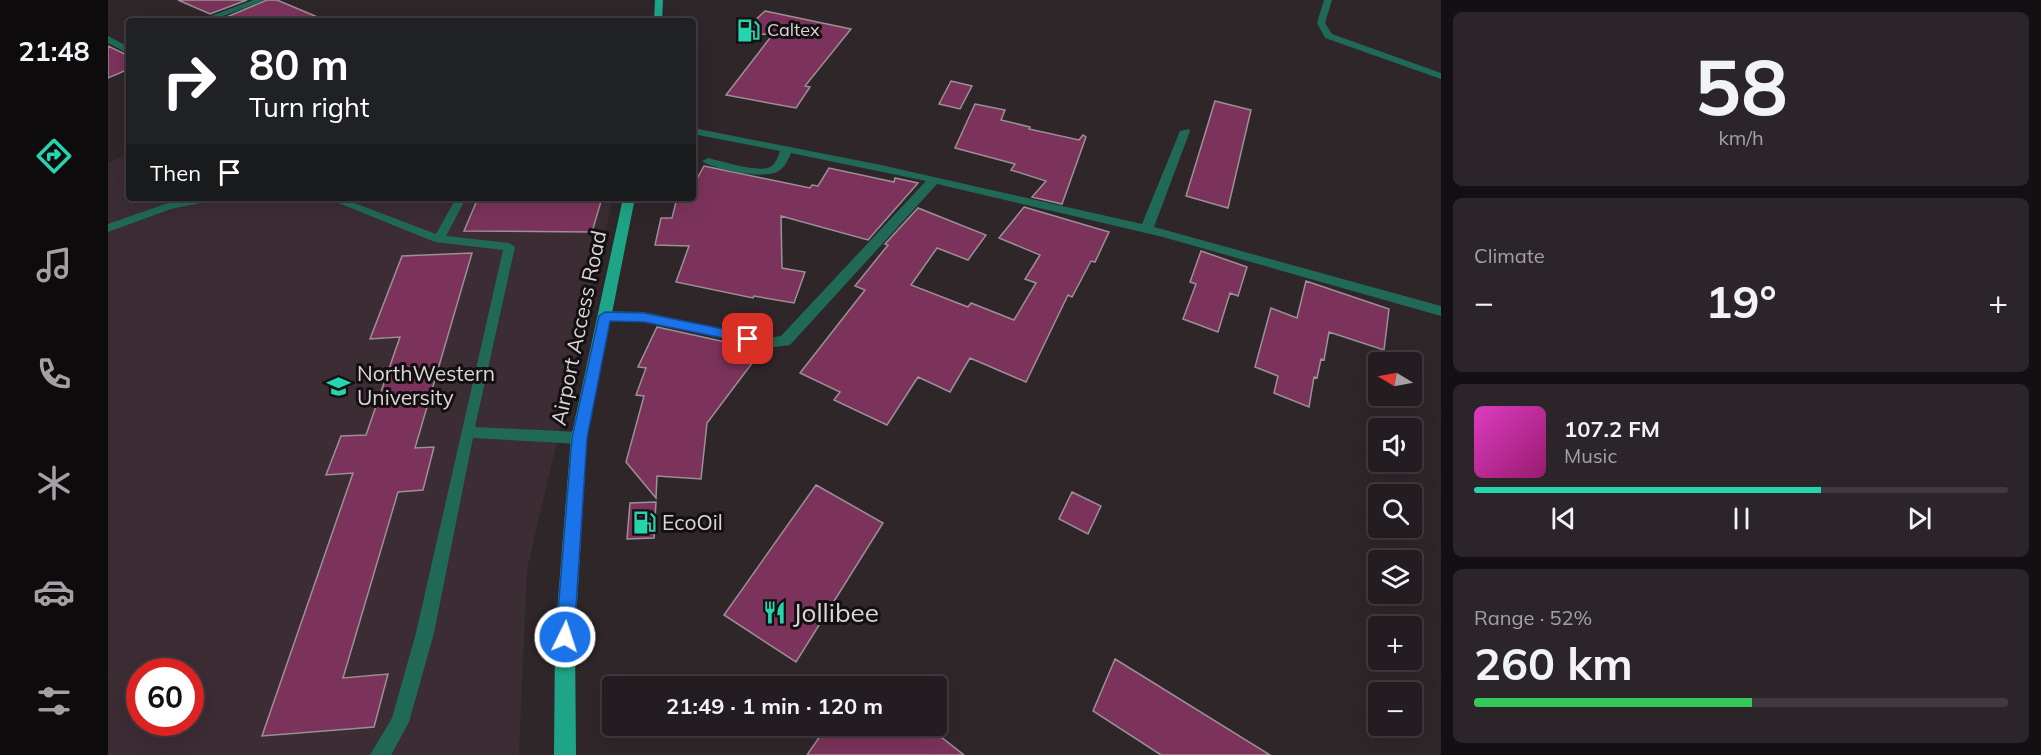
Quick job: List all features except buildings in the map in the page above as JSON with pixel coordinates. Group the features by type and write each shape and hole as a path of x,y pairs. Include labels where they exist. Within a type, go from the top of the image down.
{"main road":[{"path":"658,18 659,0"},
{"name":"Airport Access Road","path":"565,755 565,637 579,438 628,201"}],"street":[{"path":"210,18 261,0"},
{"path":"1328,0 1321,23 1328,36 1441,76"},
{"path":"109,40 126,48"},
{"path":"696,131 934,180 1146,231 1343,281 1441,311"},
{"path":"1146,231 1185,131"},
{"path":"708,161 753,171 768,171 781,162 787,148"},
{"path":"605,316 644,317 767,343 785,341 934,180"}],"lane":[{"path":"108,228 159,209 196,201"},
{"path":"339,201 439,239 509,247 425,633 400,722 380,755"},
{"path":"439,239 459,201"},
{"path":"467,432 579,438"}],"shaded area":[{"name":"NorthWestern University","path":"126,154 126,201 612,201 527,570 519,755 108,755 108,163"}],"place":[{"name":"Caltex","path":"749,30"},
{"name":"NorthWestern University","path":"339,386"},
{"name":"EcoOil","path":"644,523"},
{"name":"Jollibee","path":"775,613"}],"route":[{"path":"565,637 579,438 605,316 644,317 748,339"}]}
